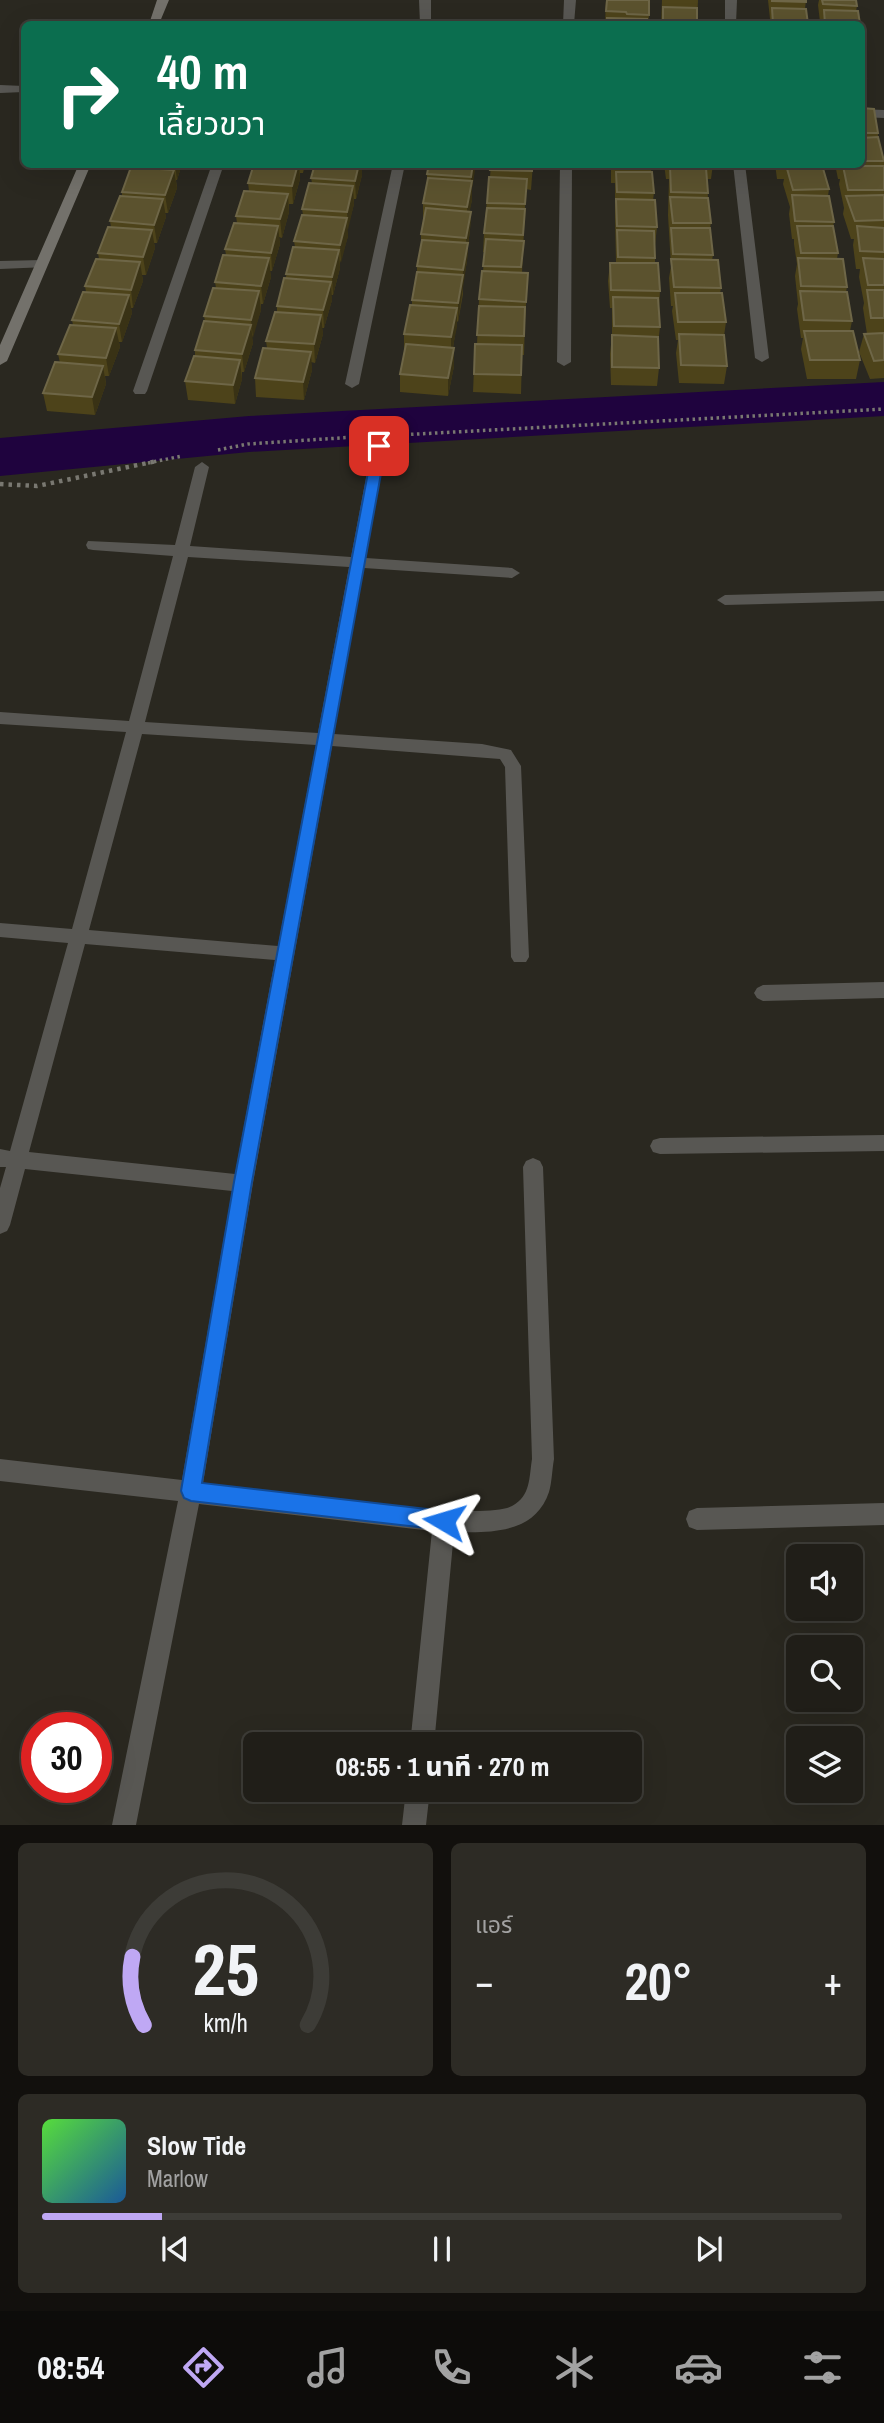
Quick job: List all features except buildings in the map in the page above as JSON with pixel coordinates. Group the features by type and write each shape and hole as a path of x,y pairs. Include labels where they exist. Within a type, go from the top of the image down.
{"main road":[{"path":"155,21 163,0"},
{"path":"0,361 83,168"}],"street":[{"path":"425,0 426,21"},
{"path":"569,21 570,0"},
{"path":"731,0 731,21"},
{"path":"0,89 21,89"},
{"path":"865,113 884,114"},
{"path":"140,391 217,168"},
{"path":"352,384 398,168"},
{"path":"564,362 566,168"},
{"path":"740,168 762,358"},
{"path":"0,265 42,264"},
{"path":"124,1825 191,1491 243,1182 358,564 374,442"},
{"path":"0,1225 8,1159 137,727 182,552 202,457"},
{"path":"93,545 512,573"},
{"path":"725,600 884,596"},
{"path":"0,718 326,738 505,754 513,766 520,957"},
{"path":"0,930 286,954"},
{"path":"764,993 884,990"},
{"path":"660,1146 884,1143"},
{"path":"8,1159 243,1182"},
{"path":"0,1470 444,1521 498,1522 523,1514 537,1493 543,1459 533,1167"},
{"path":"697,1518 884,1514"},
{"path":"423,1732 444,1521"},
{"path":"414,1825 417,1802"}],"path":[{"path":"395,435 884,409"},
{"path":"0,484 37,486 202,457 248,444 374,442"}],"waterway":[{"path":"0,457 249,434 884,399"}],"route":[{"path":"379,446 243,1182 191,1491 444,1521"}]}
